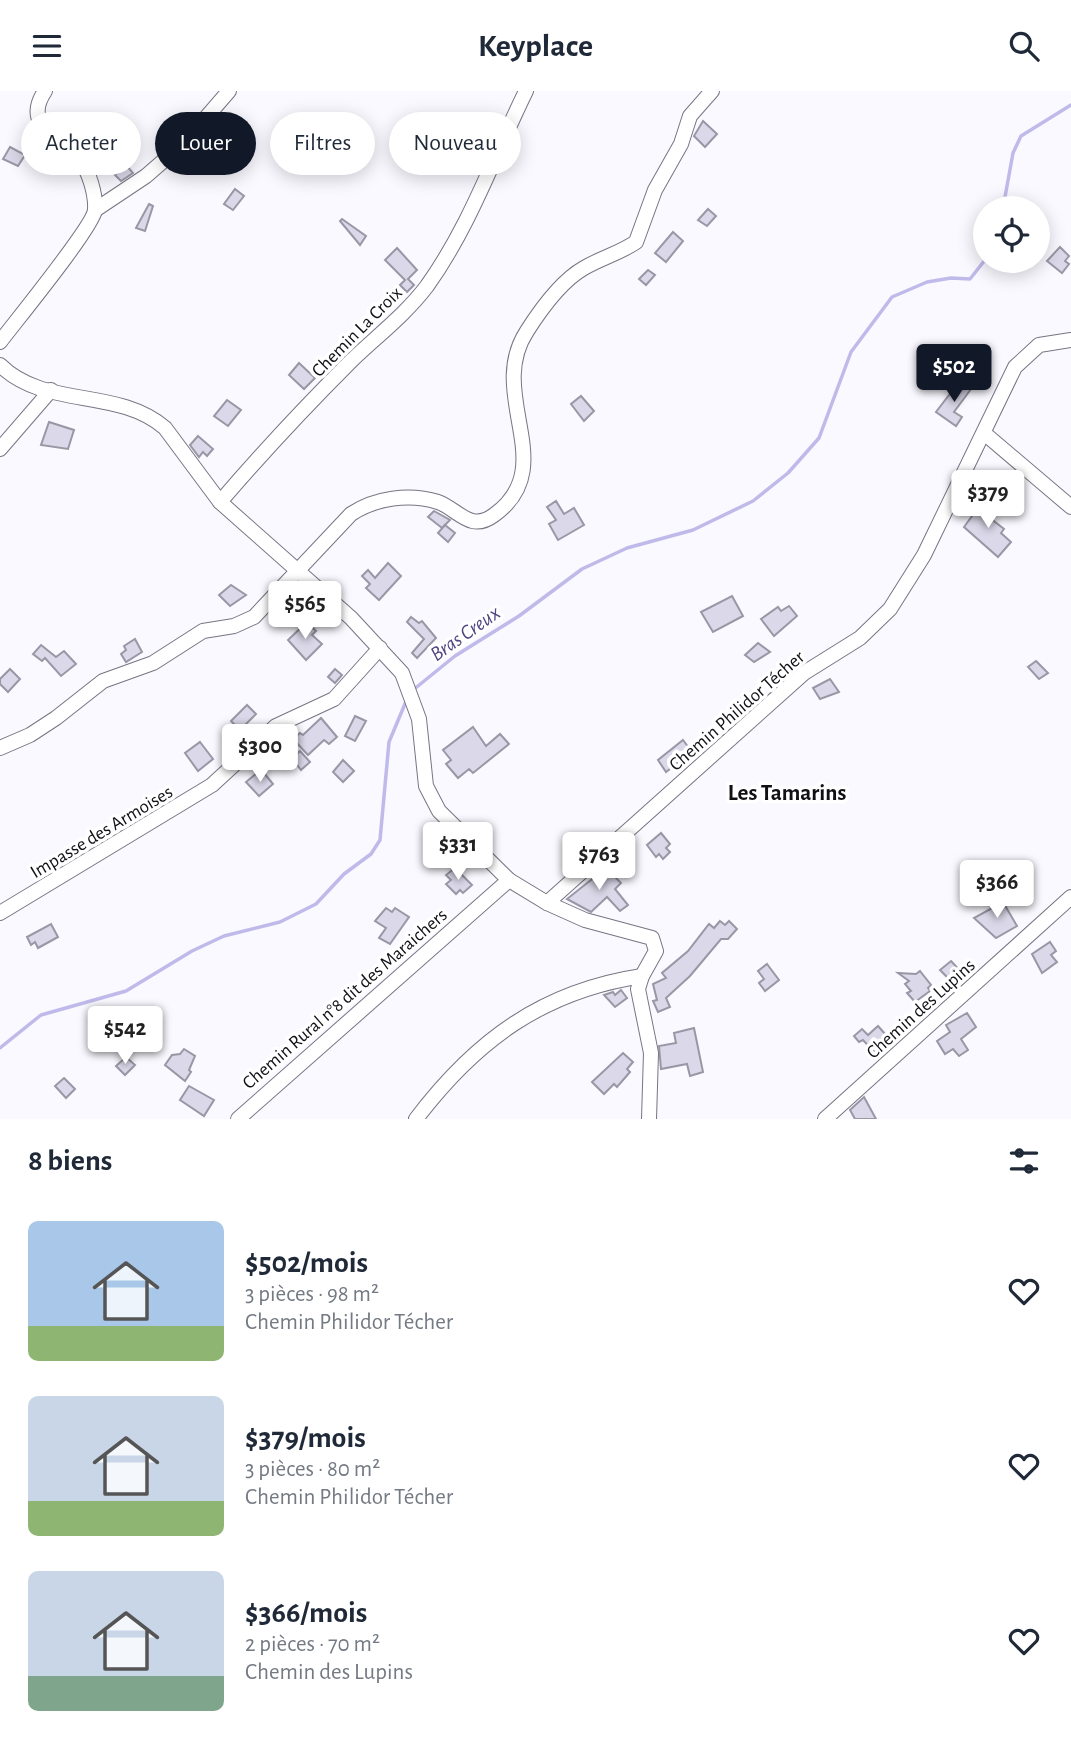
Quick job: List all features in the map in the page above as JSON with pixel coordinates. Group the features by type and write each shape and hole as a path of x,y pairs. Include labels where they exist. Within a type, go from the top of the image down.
{"street":[{"path":"45,91 39,108 40,122 54,141 79,159 89,175 95,210"},
{"path":"0,342 84,231 95,210 146,176 184,143 229,91"},
{"name":"Chemin La Croix","path":"220,502 268,447 353,359 405,312 428,285 470,215 526,91"},
{"path":"0,748 48,724 103,681 153,663 203,631 234,626 254,617 351,514 375,501 427,499 442,504 461,519 470,522 496,514 520,487 525,463 514,393 518,350 526,333 563,285 580,269 636,243 655,190 681,143 690,116 712,91"},
{"name":"Chemin Philidor Técher","path":"547,903 804,673 860,638 890,609 924,555 1015,367 1039,345 1071,340"},
{"path":"0,365 20,381 118,404 153,418 164,428 220,502 380,648 402,673 415,703 426,786 439,811 509,880 547,903 585,920 652,939 656,951 642,976 639,1002 651,1053 649,1119"},
{"path":"0,449 51,390"},
{"path":"984,433 1071,507"},
{"name":"Impasse des Armoises","path":"0,913 212,785 276,726 334,699 380,648"},
{"name":"Chemin Rural n°8 dit des Maraichers","path":"238,1119 509,880"},
{"name":"Chemin des Lupins","path":"825,1119 1071,897"},
{"path":"416,1119 436,1092 511,1023 552,1000 607,982 642,976"}],"building":[{"path":"703,121 717,134 705,147 694,136"},
{"path":"10,147 21,153 18,166 3,159"},
{"path":"115,175 130,175 121,181"},
{"path":"235,189 244,196 233,210 224,204"},
{"path":"149,204 153,206 145,231 136,228"},
{"path":"708,209 716,216 707,226 698,220"},
{"path":"342,219 366,236 360,245 340,221"},
{"path":"673,232 683,241 666,262 655,253"},
{"path":"1060,247 1069,256 1065,261 1069,264 1062,273 1050,263 1050,258"},
{"path":"397,248 417,270 408,279 414,285 407,292 400,285 405,280 385,260"},
{"path":"648,270 655,275 646,285 639,279"},
{"path":"973,360 985,369 978,377 967,367"},
{"path":"299,363 315,378 304,389 289,375"},
{"path":"959,382 971,389 954,412 962,417 956,426 936,412"},
{"path":"581,396 594,411 584,421 571,404"},
{"path":"227,400 241,410 228,426 214,416"},
{"path":"49,422 74,430 68,449 41,445"},
{"path":"198,436 213,449 207,456 203,452 199,457 190,445"},
{"path":"556,501 564,514 574,508 584,525 558,540 549,524 556,520 547,507"},
{"path":"983,501 996,510 990,518 1004,529 1001,533 1011,542 998,557 964,527"},
{"path":"434,511 450,520 442,528 428,517"},
{"path":"445,525 455,533 448,542 438,533"},
{"path":"388,563 401,576 379,600 366,588 370,584 362,576 368,570 375,578"},
{"path":"231,585 246,595 230,606 219,595"},
{"path":"732,596 743,616 713,632 701,612"},
{"path":"789,606 797,616 774,636 761,619 778,607 781,611"},
{"path":"411,617 419,623 422,621 436,638 417,658 412,653 424,639 407,622"},
{"path":"307,622 316,631 312,635 322,644 306,660 288,640"},
{"path":"135,639 142,652 126,662 121,654 126,650 124,646"},
{"path":"758,643 770,652 754,662 745,655"},
{"path":"41,645 56,657 64,651 76,664 61,676 45,658 42,661 33,654"},
{"path":"1036,661 1048,673 1039,679 1028,667"},
{"path":"10,669 20,679 8,692 0,684 0,679"},
{"path":"335,669 342,675 335,683 328,677"},
{"path":"830,679 839,692 820,699 813,688"},
{"path":"247,705 256,714 240,730 231,721"},
{"path":"355,716 366,721 355,741 345,736"},
{"path":"321,718 337,737 329,744 324,740 308,755 293,739 300,733 303,735"},
{"path":"473,727 486,746 500,734 509,744 473,773 469,769 458,778 446,764 451,760 443,750"},
{"path":"683,740 692,752 666,772 658,760"},
{"path":"200,742 213,759 198,771 185,753"},
{"path":"300,751 310,762 301,770 292,758"},
{"path":"343,760 354,771 343,782 333,772"},
{"path":"257,773 261,776 264,773 273,784 259,796 246,782"},
{"path":"661,833 670,844 666,848 670,852 663,859 659,854 656,857 647,845"},
{"path":"455,868 472,885 463,893 460,890 456,894 446,884 451,880 446,875"},
{"path":"606,868 621,883 615,889 628,905 620,911 607,897 591,912 567,899"},
{"path":"1010,891 1014,901 1005,905 1000,896"},
{"path":"1003,902 1017,926 996,938 974,918"},
{"path":"386,908 392,912 395,908 409,917 390,944 379,938 386,928 375,921"},
{"path":"720,921 725,925 729,921 737,929 728,939 721,939 690,976 666,998 670,1007 658,1012 653,1001 657,1000 653,984 666,978 662,973 688,951 709,924 714,928"},
{"path":"51,924 58,937 38,948 35,942 31,945 27,937"},
{"path":"1050,942 1056,951 1051,955 1057,962 1042,973 1032,954"},
{"path":"951,961 962,973 952,982 940,970"},
{"path":"767,964 779,980 765,991 759,983 764,979 758,971"},
{"path":"920,971 931,985 928,988 930,991 915,1002 907,993 911,991 905,984 909,981 898,973 916,974"},
{"path":"621,990 627,998 615,1007 604,995 613,992 615,995"},
{"path":"967,1013 976,1027 961,1039 968,1050 959,1056 953,1049 945,1054 937,1041 950,1032 946,1025"},
{"path":"878,1026 886,1035 881,1039 886,1043 875,1053 863,1040 859,1042 854,1036 862,1029 868,1035"},
{"path":"694,1028 703,1072 690,1076 687,1064 661,1069 659,1046 676,1043 674,1033"},
{"path":"184,1049 195,1056 189,1070 191,1072 185,1081 165,1065 172,1055 180,1054"},
{"path":"623,1053 633,1062 627,1069 630,1072 617,1087 614,1084 604,1094 592,1082"},
{"path":"126,1057 135,1065 125,1075 116,1066"},
{"path":"64,1078 75,1089 66,1098 55,1086"},
{"path":"189,1086 214,1100 204,1116 180,1100"},
{"path":"864,1097 876,1119 855,1119 850,1110"}],"waterway":[{"name":"Bras Creux","path":"1005,196 1013,153 1021,136 1071,105"},
{"name":"Bras Creux","path":"413,690 455,656 519,616 582,569 627,548 693,530 753,501 788,473 819,438 851,352 892,297 927,282 951,278 970,279 975,273"},
{"name":"Bras Creux","path":"0,1048 41,1015 126,991 192,951 224,936 280,922 316,904 344,874 371,854 380,840 389,742 407,699"}],"district":[{"name":"Les Tamarins","path":"787,792"}]}
